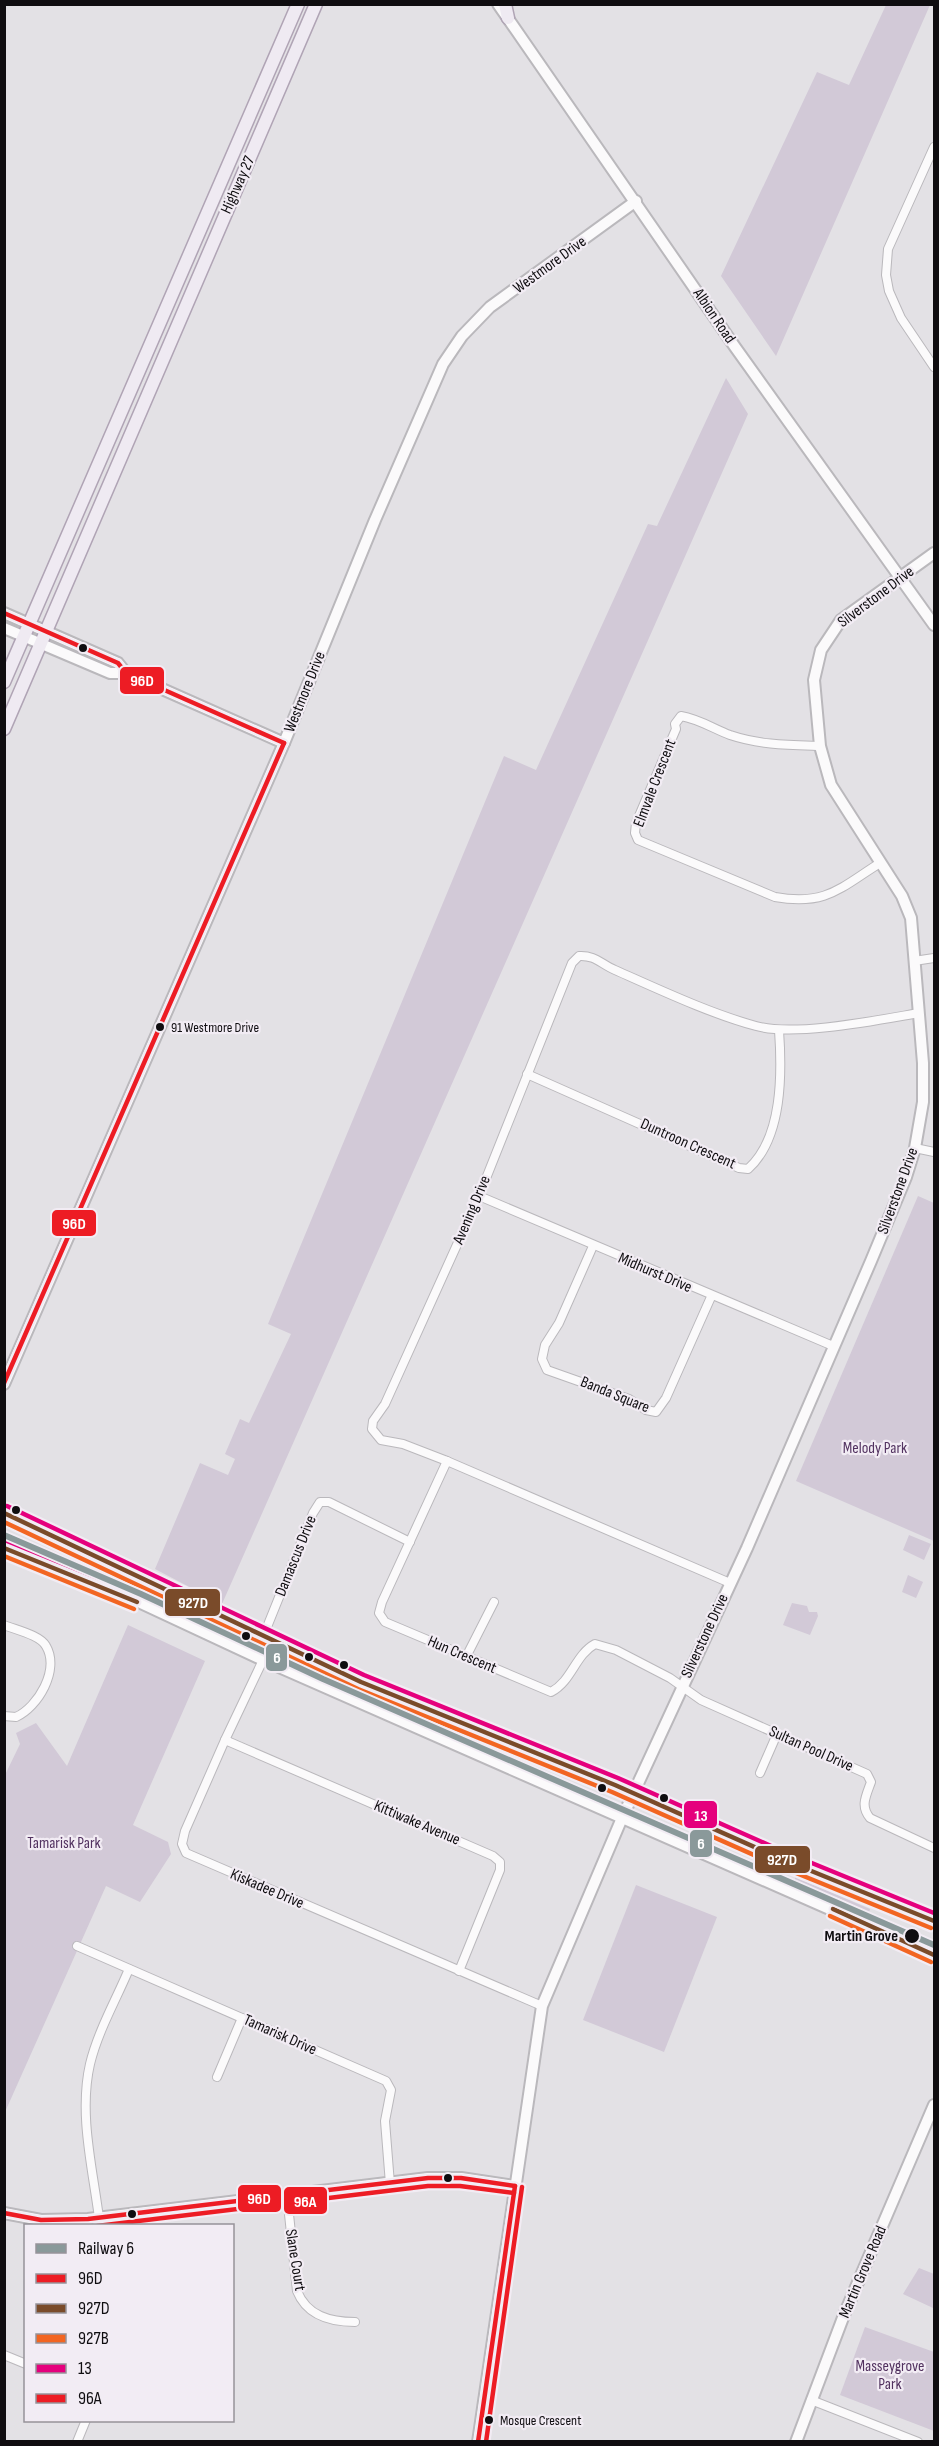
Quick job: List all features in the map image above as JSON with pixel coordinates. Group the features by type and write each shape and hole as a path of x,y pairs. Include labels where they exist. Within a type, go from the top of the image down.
{"main road":[{"name":"Highway 27","path":"4,682 298,4"},
{"name":"Highway 27","path":"4,729 316,4"},
{"path":"506,4 508,18"}],"street":[{"name":"Albion Road","path":"498,4 735,347 934,625"},
{"path":"934,147 888,249 886,275 889,291 901,318 934,367"},
{"name":"Westmore Drive","path":"4,1384 284,743 375,520 443,364 462,336 490,307 636,201"},
{"name":"Silverstone Drive","path":"478,2442 542,2006 622,1818 730,1583 906,1177 915,1148 923,1102 919,1013 907,906 831,785 820,746 814,680 821,650 841,621 934,553"},
{"path":"4,613 30,624 44,638"},
{"path":"4,628 24,635 44,638 118,663 126,673 284,743"},
{"name":"Elmvale Crescent","path":"820,746 770,745 730,735 681,716 675,724 676,729 636,823 635,833 638,840 775,897 794,900 814,899 838,892 880,863"},
{"name":"Avening Drive","path":"730,1583 447,1461 403,1444 381,1440 372,1429 479,1196 572,963 579,956 591,955 613,969 720,1013 756,1026 779,1030 873,1021 919,1013"},
{"path":"914,961 934,958"},
{"name":"Duntroon Crescent","path":"527,1074 739,1168 748,1168 757,1161 768,1138 778,1106 782,1079 779,1030"},
{"path":"915,1148 934,1152"},
{"name":"Midhurst Drive","path":"479,1196 711,1297 833,1346"},
{"name":"Banda Square","path":"593,1246 559,1323 545,1345 542,1359 548,1370 629,1399 646,1410 656,1412 666,1398 711,1297"},
{"name":"Hun Crescent","path":"447,1461 382,1602 379,1613 385,1622 551,1692 562,1687 587,1648 595,1644 616,1650 682,1686"},
{"name":"Damascus Drive","path":"263,1637 313,1513 320,1502 328,1502 410,1542"},
{"path":"4,1513 131,1571 263,1637 463,1725 934,1921"},
{"path":"4,1548 130,1598 263,1660 934,1955"},
{"path":"466,1657 494,1602"},
{"path":"4,1625 46,1645 50,1666 35,1702 16,1718 4,1716"},
{"name":"Kiskadee Drive","path":"263,1660 185,1831 182,1844 186,1853 542,2006"},
{"name":"Sultan Pool Drive","path":"682,1686 701,1700 867,1774 871,1782 863,1804 864,1812 870,1818 934,1848"},
{"path":"760,1773 777,1734"},
{"name":"Kittiwake Avenue","path":"225,1740 494,1856 500,1862 500,1870 459,1971"},
{"name":"Tamarisk Drive","path":"77,1946 386,2081 391,2090 385,2121 390,2184"},
{"path":"100,2222 87,2132 87,2086 97,2043 129,1969"},
{"path":"217,2077 242,2018"},
{"name":"Martin Grove Road","path":"796,2442 844,2315 934,2105"},
{"path":"4,2213 40,2220 100,2222 287,2195 442,2177 515,2186"},
{"name":"Slane Court","path":"287,2195 297,2291 302,2302 322,2317 336,2322 355,2322"},
{"path":"4,2355 24,2363"},
{"path":"812,2400 918,2442"},
{"path":"76,2442 86,2422"}],"green space":[{"path":"886,5 930,5 776,356 721,276 817,72 849,85"},
{"path":"726,378 748,414 222,1604 155,1569 200,1463 228,1475 235,1459 225,1454 240,1419 249,1423 291,1334 268,1324 504,756 536,770 648,524 657,526"},
{"name":"Melody Park","path":"918,1196 934,1203 934,1541 796,1481"},
{"path":"909,1535 931,1544 924,1560 903,1550"},
{"path":"908,1575 923,1582 916,1598 902,1592"},
{"path":"792,1603 807,1606 809,1612 817,1612 818,1616 810,1635 783,1625"},
{"name":"Tamarisk Park","path":"128,1625 205,1661 133,1825 168,1842 171,1854 140,1902 106,1886 5,2112 5,1775 20,1744 16,1733 36,1723 67,1766"},
{"path":"795,1877 870,1909 869,1913 795,1881"},
{"path":"636,1885 717,1917 664,2052 583,2020"},
{"path":"919,2268 934,2274 933,2308 903,2294"},
{"name":"Masseygrove Park","path":"865,2327 934,2352 934,2431 840,2395"}],"rail line":[{"name":"6","path":"4,1535 141,1594 323,1679 934,1945"}],"transit line":[{"name":"96D","path":"4,613 118,663 126,673 284,743"},
{"name":"96D","path":"4,1383 284,743"},
{"name":"13","path":"7,1506 364,1675 618,1778 780,1850 934,1913"},
{"name":"927D","path":"4,1513 361,1682 615,1785 777,1857 934,1921"},
{"name":"927B","path":"4,1522 358,1689 612,1792 774,1864 931,1928"},
{"name":"13","path":"7,1541 140,1595"},
{"name":"927D","path":"4,1548 137,1602"},
{"name":"927B","path":"4,1556 134,1609"},
{"name":"13","path":"836,1902 934,1947"},
{"name":"927D","path":"833,1909 934,1955"},
{"name":"927B","path":"830,1916 931,1962"},
{"name":"96D","path":"4,2213 41,2220 88,2219 428,2178 461,2178 515,2186"},
{"name":"96A","path":"114,2224 428,2186 460,2186 514,2193"},
{"name":"96D","path":"478,2442 515,2186"},
{"name":"96A","path":"486,2442 522,2187"}],"place":[{"name":"91 Westmore Drive","path":"160,1027"},
{"name":"Martin Grove","path":"912,1936"},
{"name":"Mosque Crescent","path":"489,2420"}]}
